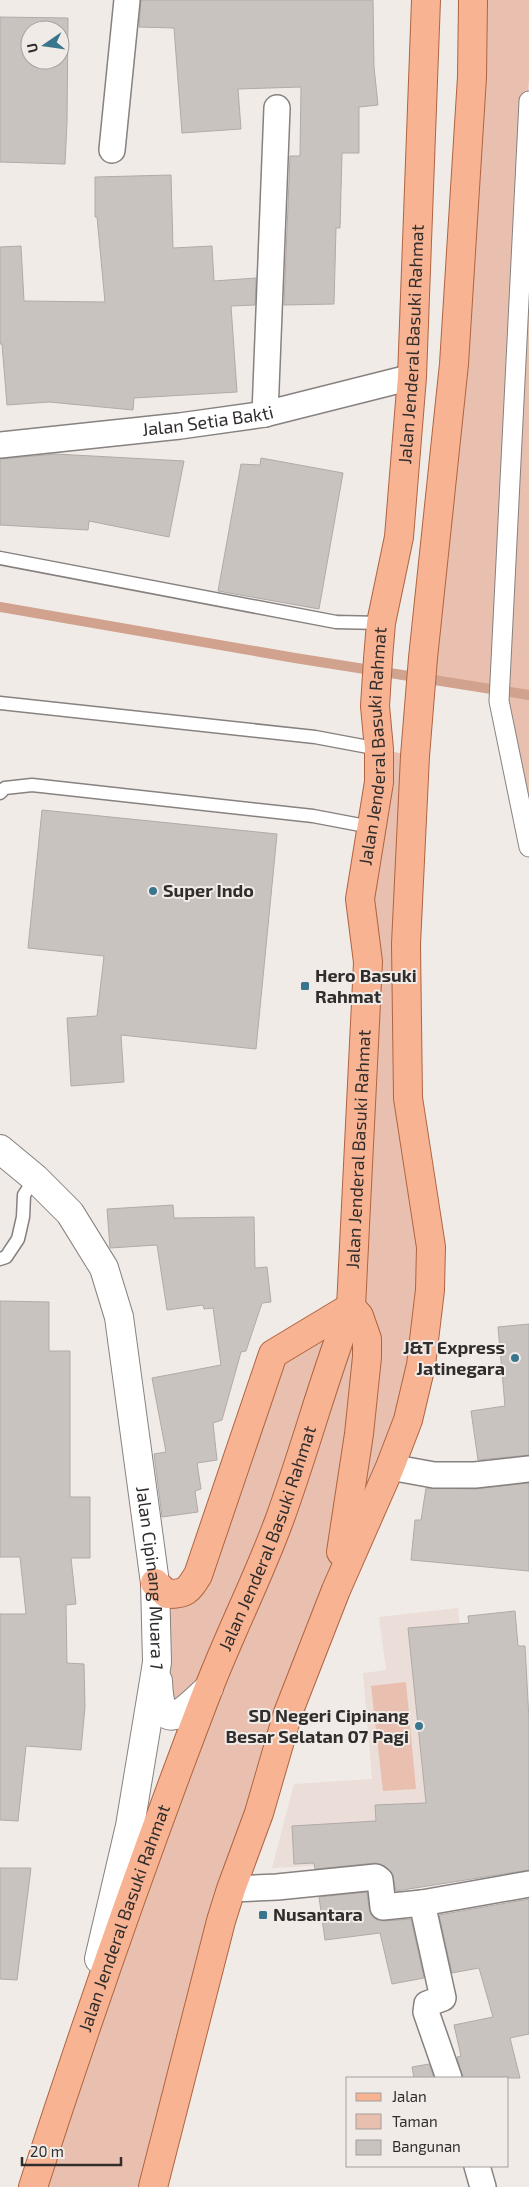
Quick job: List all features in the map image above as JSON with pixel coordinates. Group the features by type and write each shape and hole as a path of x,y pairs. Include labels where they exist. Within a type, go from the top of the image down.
{"main road":[{"name":"Jalan Jenderal Basuki Rahmat","path":"33,2187 80,2043 136,1883 209,1688 278,1523 303,1451 331,1359 351,1307 368,962 360,899 379,782 379,749 374,706 381,623 399,536 412,377 426,0"},
{"path":"160,2181 231,1889 259,1813 288,1713 336,1590 390,1467 408,1420 418,1380 430,1290 431,1247 408,1098 406,944 423,658 454,364 472,77 473,0"},
{"path":"155,1583 167,1594 178,1594 188,1591 198,1575 273,1354 351,1307 359,1316 365,1333 367,1357 360,1434 336,1590"}],"street":[{"path":"112,150 127,0"},
{"path":"529,101 499,701 529,847"},
{"path":"265,414 277,108"},
{"name":"Jalan Setia Bakti","path":"0,445 180,426 265,414 412,377"},
{"name":"Jalan Cipinang Muara 1","path":"0,1149 35,1178 70,1213 104,1268 119,1317 155,1583 157,1662 130,1826 80,2043"},
{"path":"390,1467 434,1475 475,1475 529,1469"},
{"path":"157,1662 159,1702 162,1710 168,1714 180,1714 209,1688"},
{"path":"231,1889 277,1887 376,1877 380,1880 383,1907 422,1903 529,1884"},
{"path":"422,1903 443,1994 440,2000 427,2004 426,2012 449,2077"},
{"path":"477,2167 483,2187"}],"lane":[{"path":"0,558 336,622 381,623"},
{"path":"0,703 315,737 379,749"},
{"path":"0,793 5,788 32,785 313,816 371,827"},
{"path":"0,1259 6,1257 18,1239 23,1217 24,1195 35,1178"}],"shaded area":[{"name":"SD Negeri Cipinang Besar Selatan 07 Pagi","path":"458,1608 477,1800 378,1863 272,1868 294,1784 372,1779 363,1673 386,1670 379,1617"}],"green space":[{"path":"473,0 529,0 529,78 496,690 422,678"},
{"path":"529,101 529,847 499,701"},
{"path":"379,749 415,756 406,944 431,1247 421,1365 336,1590 153,2187 33,2187 208,1689 174,1716 155,1583 178,1594 273,1354 351,1307"},
{"path":"406,1682 416,1789 383,1791 371,1686"}],"building":[{"path":"141,0 373,0 374,67 378,105 359,107 359,153 342,153 340,228 336,228 334,304 284,305 290,156 300,156 301,87 238,89 241,129 182,133 174,28 139,27"},
{"path":"0,17 68,18 68,20 20,20 20,70 68,70 65,164 0,162"},
{"path":"171,175 173,248 212,246 214,281 256,278 255,305 231,306 237,392 134,398 133,410 49,402 7,405 2,344 0,344 0,247 21,246 24,301 105,302 97,217 95,217 95,177"},
{"path":"56,454 184,461 169,537 89,521 88,530 0,525 0,459"},
{"path":"261,458 343,473 319,609 218,591 241,464 260,465"},
{"name":"Super Indo","path":"42,810 277,834 256,1049 121,1035 124,1082 71,1086 67,1018 97,1016 104,956 28,948"},
{"path":"173,1205 174,1218 254,1217 255,1268 267,1267 271,1302 262,1303 246,1351 241,1352 222,1420 213,1423 217,1460 197,1463 201,1489 195,1491 198,1512 162,1517 154,1454 166,1452 152,1378 221,1365 213,1308 204,1309 203,1305 167,1310 157,1245 110,1248 107,1209"},
{"path":"0,1301 49,1302 49,1351 70,1351 70,1497 90,1497 90,1558 71,1558 76,1604 66,1605 67,1663 84,1664 85,1707 81,1750 26,1746 18,1821 0,1820 0,1614 26,1614 20,1557 0,1557"},
{"path":"529,1324 529,1455 478,1460 471,1411 505,1406 498,1327"},
{"path":"529,1483 529,1571 411,1560 415,1520 421,1520 426,1488 475,1489"},
{"path":"515,1611 518,1646 525,1646 529,1719 529,1870 396,1891 392,1873 385,1866 375,1863 315,1869 314,1863 294,1864 292,1826 376,1821 375,1805 426,1803 408,1628 469,1623 468,1616"},
{"path":"0,1868 31,1868 17,1980 0,1979"},
{"path":"367,1892 371,1915 377,1920 411,1919 424,1978 392,1984 380,1933 325,1940 319,1897"},
{"path":"529,1899 529,2034 510,2038 520,2078 463,2077 457,2057 461,2056 454,2025 493,2017 479,1968 452,1973 439,1915"},
{"path":"429,2064 434,2077 414,2077 412,2067"}],"waterway":[{"path":"0,607 295,658 529,695"}],"place":[{"name":"Super Indo","path":"153,891"},
{"name":"Hero Basuki Rahmat","path":"305,986"},
{"name":"J&T Express Jatinegara","path":"515,1358"},
{"name":"SD Negeri Cipinang Besar Selatan 07 Pagi","path":"419,1726"},
{"name":"Nusantara","path":"263,1915"}]}
